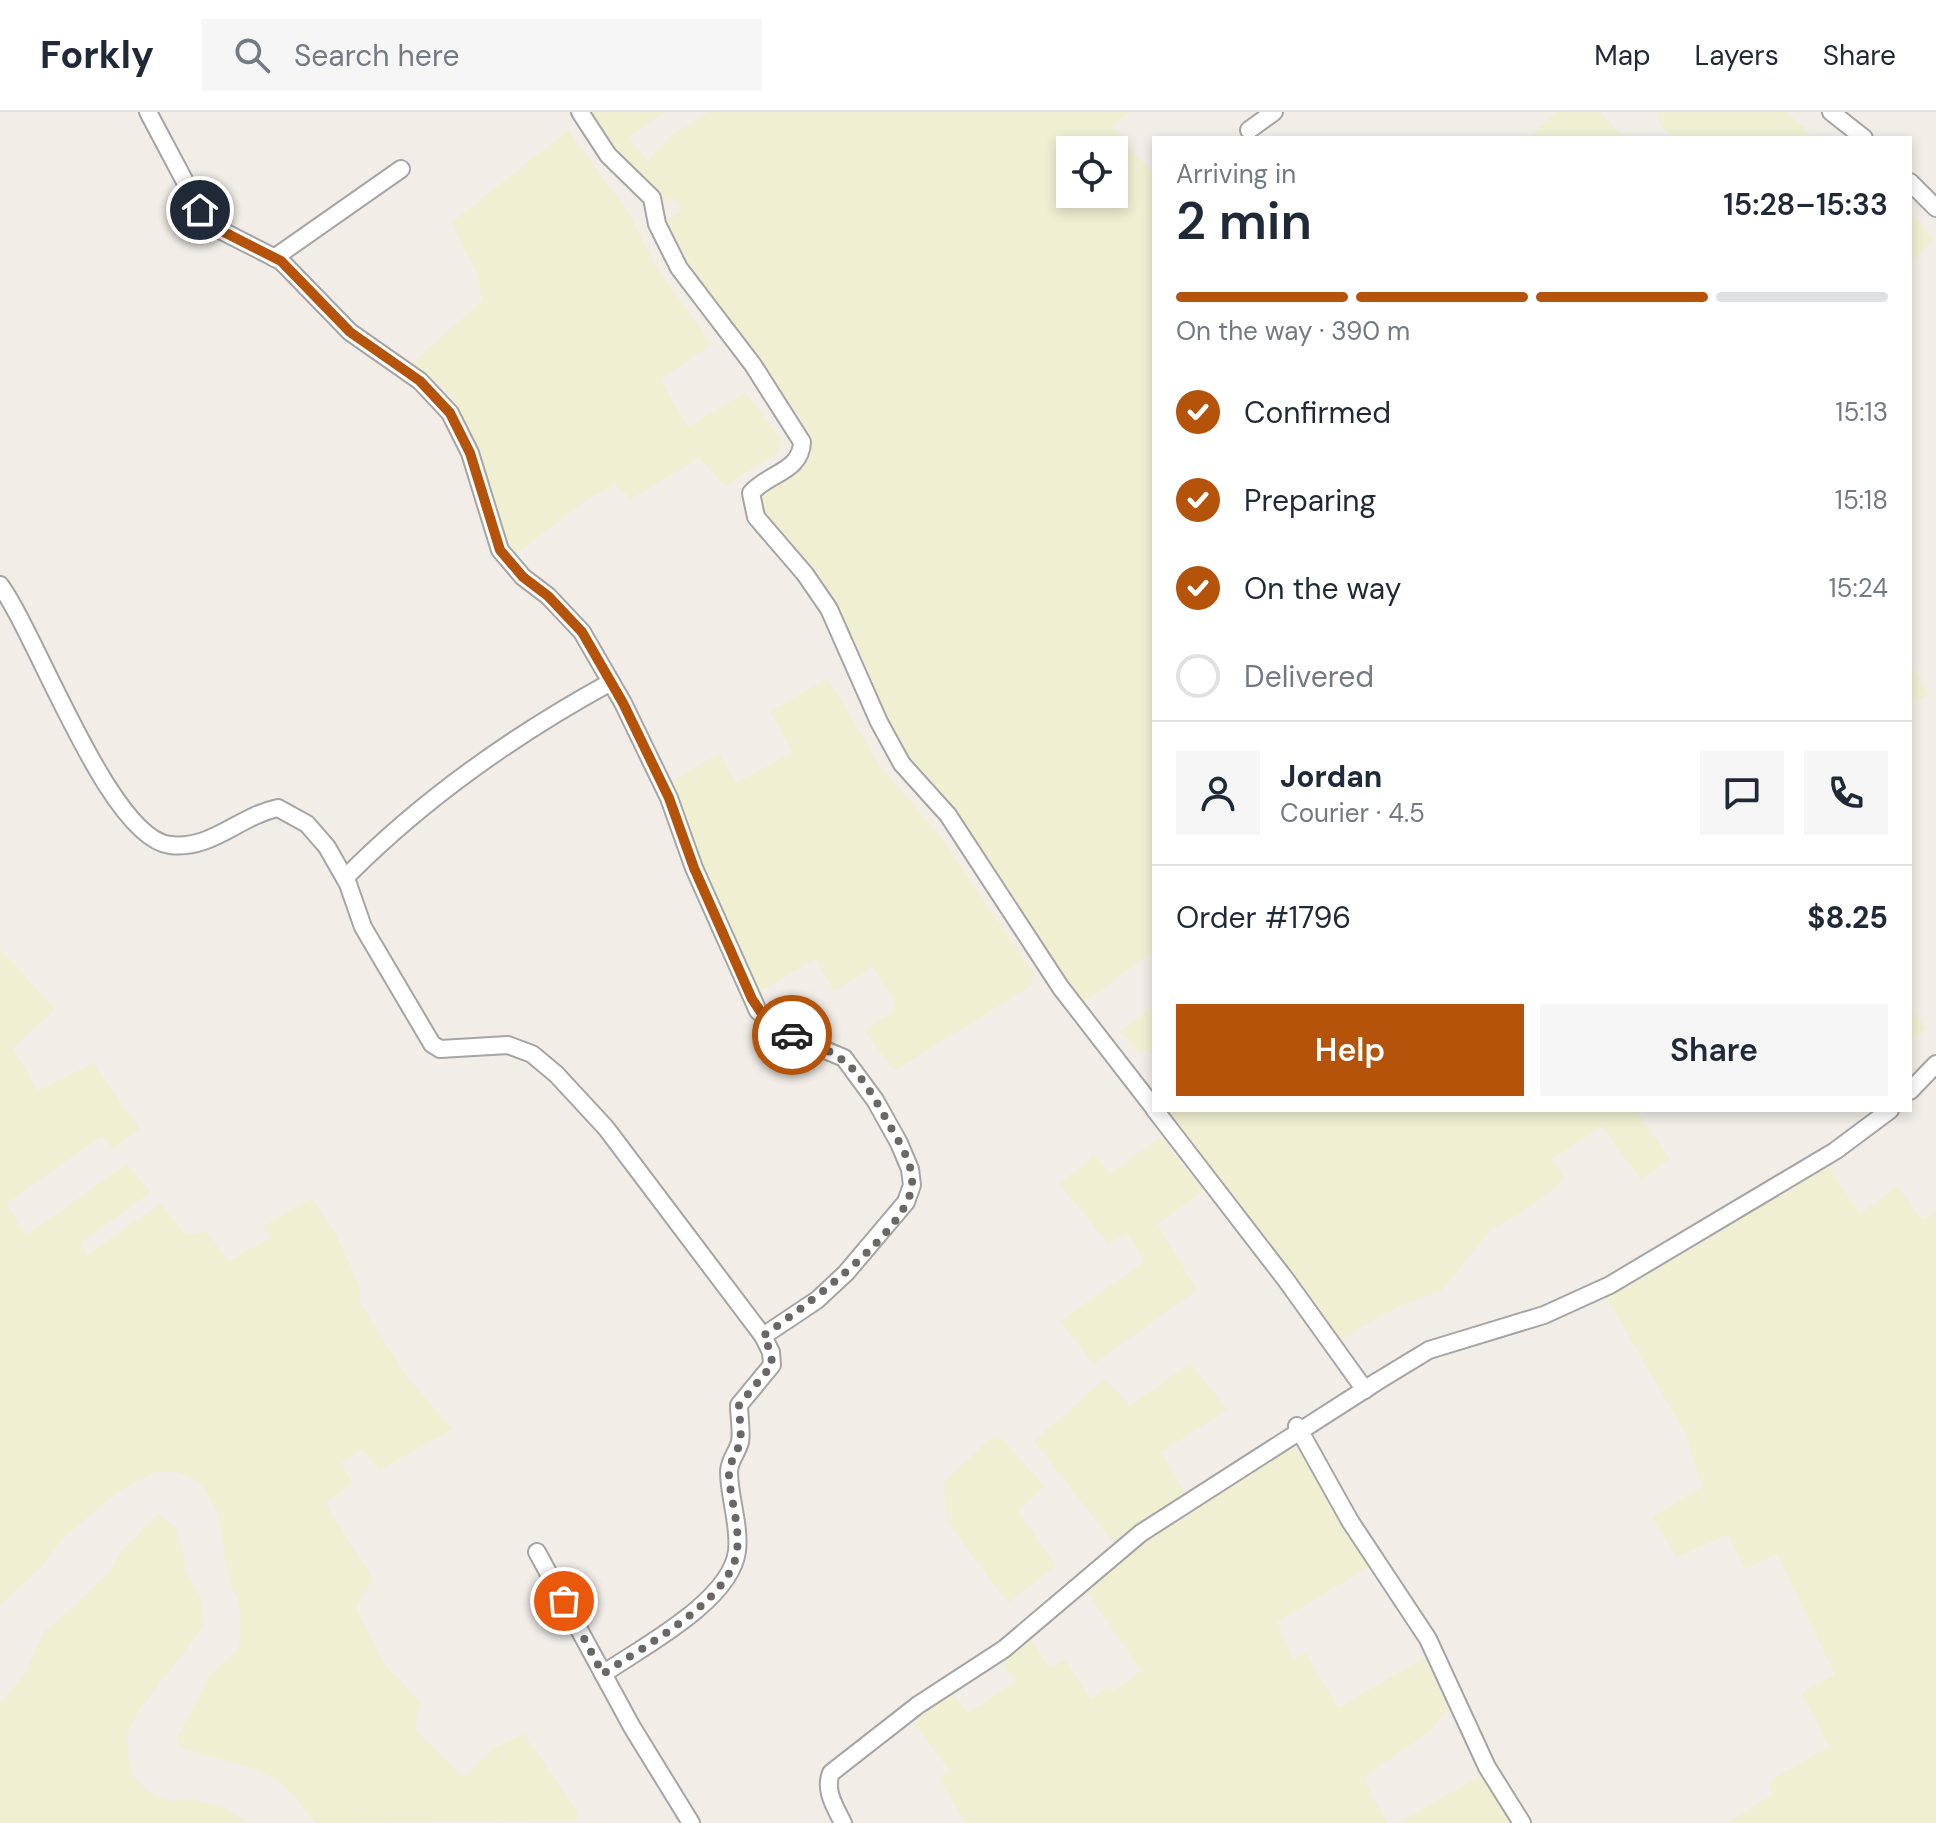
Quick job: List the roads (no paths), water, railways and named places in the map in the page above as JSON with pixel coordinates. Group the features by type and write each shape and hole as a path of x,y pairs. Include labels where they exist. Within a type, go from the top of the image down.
{"street":[{"path":"148,112 200,210 220,230 274,258 304,282 350,332 435,393 464,435 500,550 523,577 566,613 597,655 663,786 694,868 758,1011 787,1034 844,1058 875,1100 910,1169 912,1185 906,1202 873,1244 817,1300 763,1336"},
{"path":"580,112 608,155 652,198 657,224 679,268 753,365 802,442 794,464 757,486 751,493 756,517 805,574 829,609 879,722 907,771 948,815 1061,988 1152,1105"},
{"path":"1249,130 1274,112"},
{"path":"1831,112 1861,136"},
{"path":"274,258 401,169"},
{"path":"1912,184 1936,208"},
{"path":"0,585 25,624 95,766 128,817 147,837 169,845 206,841 278,808 307,824 318,834 345,878 363,927 432,1044 440,1049 508,1045 532,1054 556,1074 606,1128 763,1336 771,1352 772,1365 739,1405 740,1441 730,1463 738,1535 730,1573 720,1587 690,1614 603,1674"},
{"path":"345,878 374,848 447,790 569,705 611,682"},
{"path":"1912,1089 1936,1064"},
{"path":"1157,1112 1286,1280 1365,1390"},
{"path":"843,1823 830,1797 827,1782 831,1773 918,1705 1004,1649 1141,1533 1429,1350 1544,1315 1610,1285 1835,1151 1887,1112"},
{"path":"1299,1430 1350,1521 1428,1639 1487,1767 1522,1823"},
{"path":"537,1552 603,1674 691,1823"}]}
